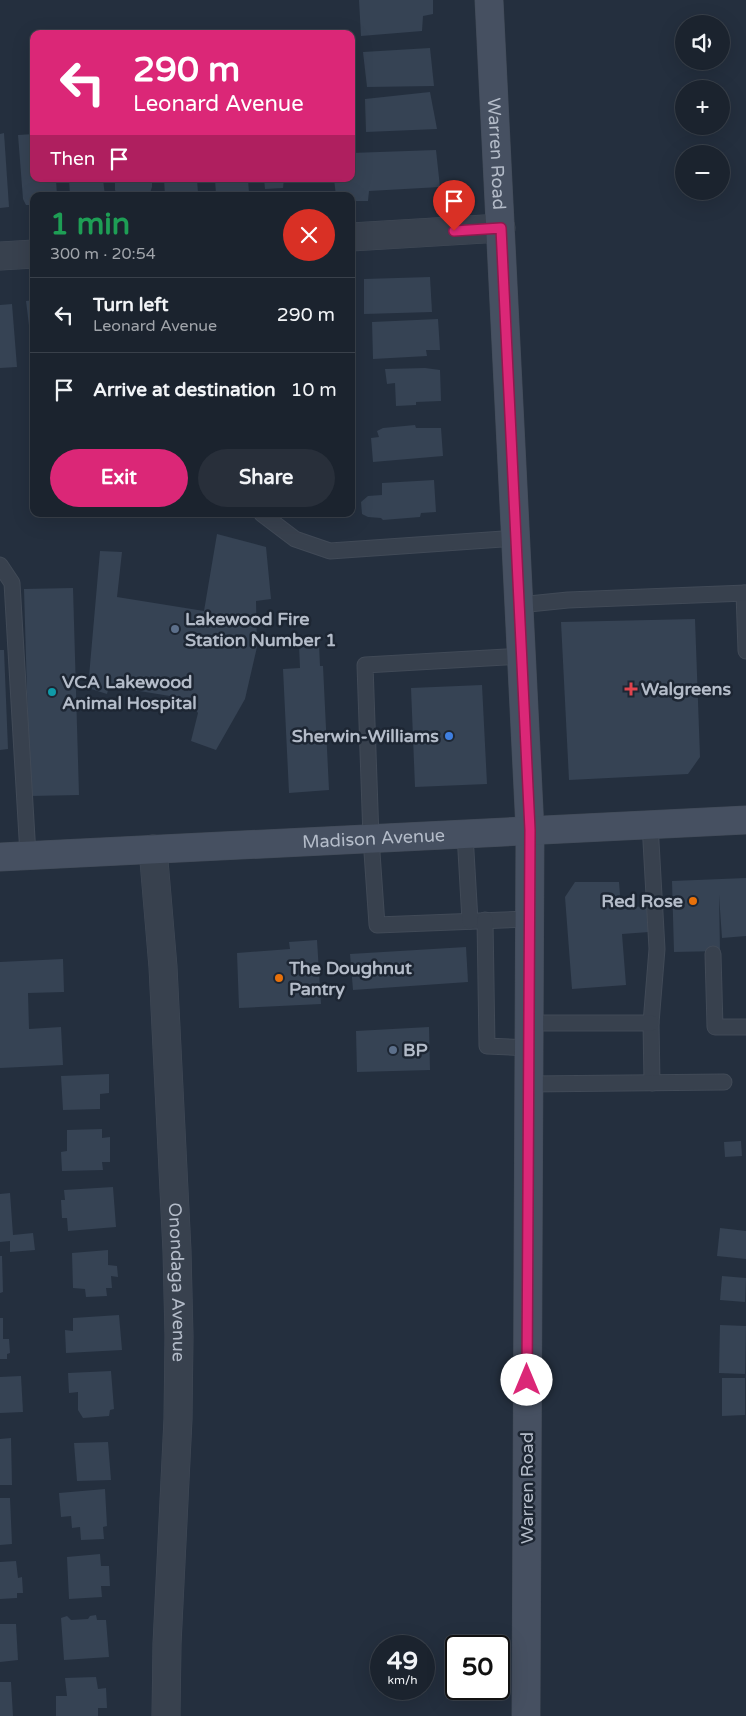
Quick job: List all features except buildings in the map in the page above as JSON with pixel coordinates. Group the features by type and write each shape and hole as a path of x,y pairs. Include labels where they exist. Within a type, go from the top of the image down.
{"main road":[{"name":"Warren Road","path":"489,0 530,830 526,1716"},
{"name":"Madison Avenue","path":"0,856 746,820"}],"street":[{"path":"355,236 501,228"},
{"path":"0,256 30,254"},
{"name":"Onondaga Avenue","path":"153,849 163,966 177,1251 179,1336 178,1419 166,1644 166,1716"}],"lane":[{"path":"266,517 295,539 330,552 516,538"},
{"path":"0,565 12,584 28,855"},
{"path":"519,605 568,600 745,593 746,650"},
{"path":"522,656 365,665 371,838 377,925 530,919"},
{"path":"650,824 657,949 652,1023 652,1083"},
{"path":"464,834 477,921 487,1046 529,1036 652,1023"},
{"path":"713,954 716,1027 746,1026"},
{"path":"529,1084 724,1082"}],"place":[{"name":"Lakewood Fire Station Number 1","path":"175,629"},
{"name":"Walgreens","path":"631,689"},
{"name":"VCA Lakewood Animal Hospital","path":"52,692"},
{"name":"Sherwin-Williams","path":"449,736"},
{"name":"Red Rose","path":"693,901"},
{"name":"The Doughnut Pantry","path":"279,978"},
{"name":"BP","path":"393,1050"}],"route":[{"path":"454,231 501,228 530,830 527,1380"}]}
